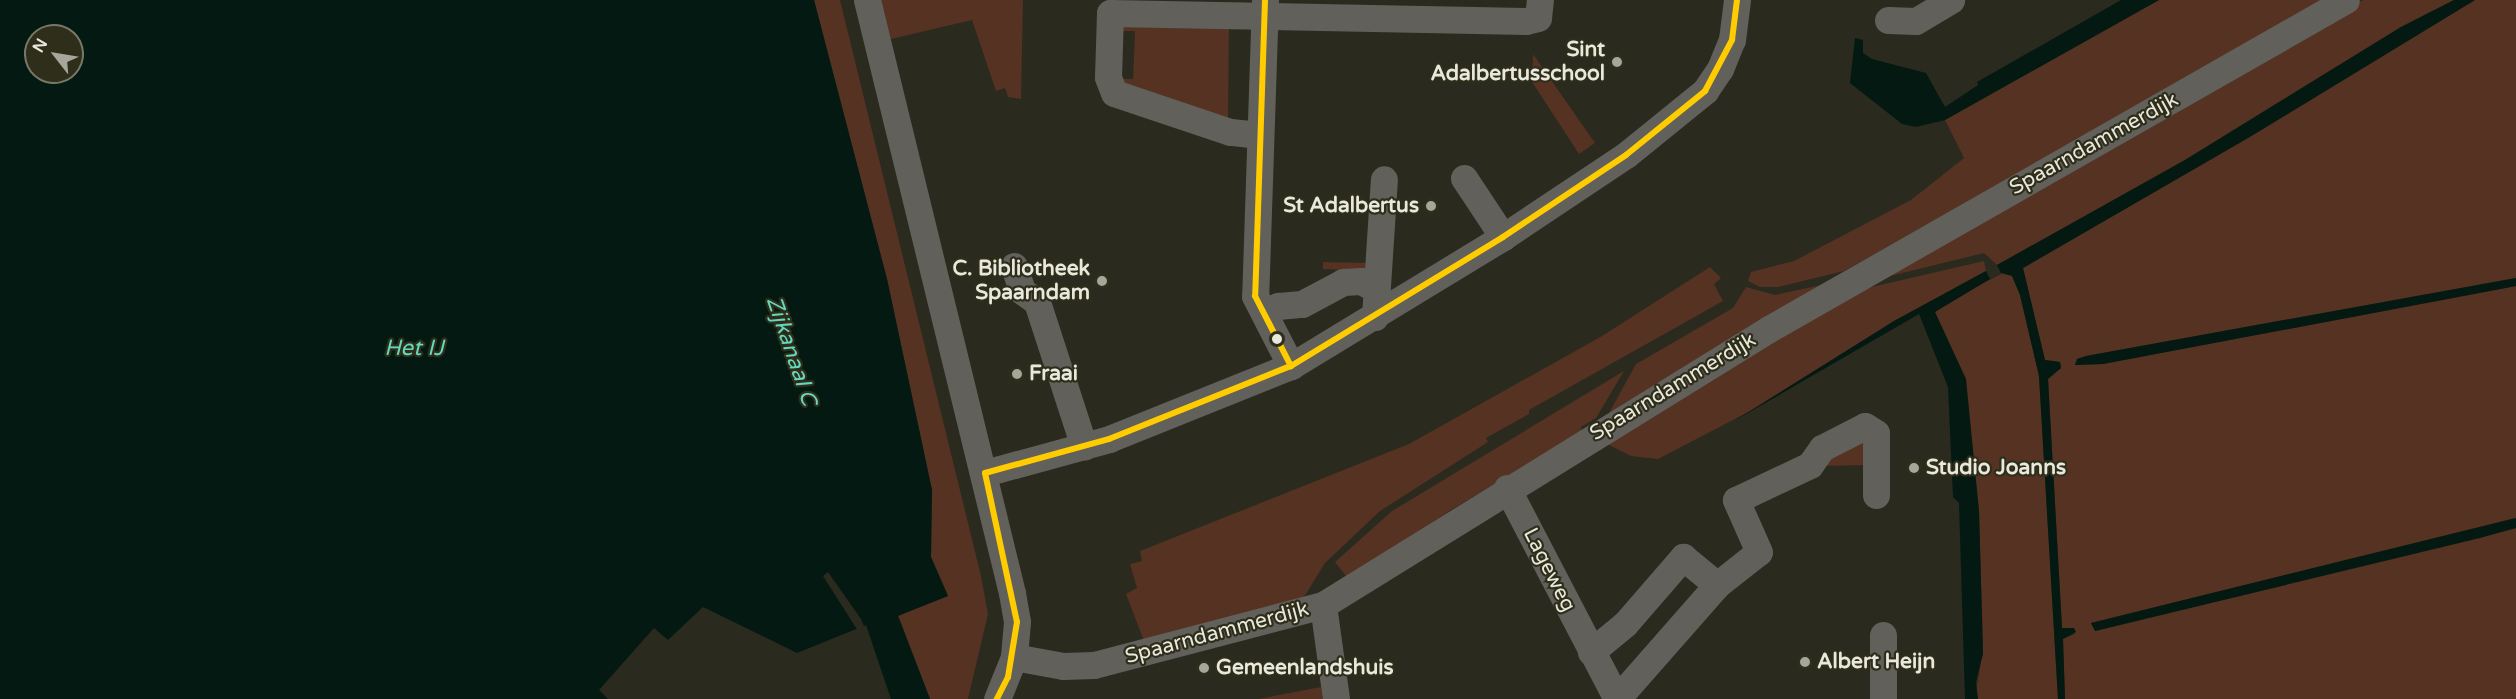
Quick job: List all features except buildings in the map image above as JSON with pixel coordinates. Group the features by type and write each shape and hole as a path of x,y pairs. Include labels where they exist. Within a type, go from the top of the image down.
{"street":[{"path":"867,0 985,473 1017,622 1014,657 997,699"},
{"path":"985,473 1084,447 1291,366 1375,317 1503,237 1626,155 1705,91 1720,69 1732,40 1737,0"},
{"path":"1888,20 1916,21 1951,0"},
{"name":"Spaarndammerdijk","path":"1014,657 1063,666 1094,665 1323,605 1507,488 1821,299 2346,0"},
{"path":"1260,135 1230,132 1114,93 1108,76 1110,7 1539,9"},
{"path":"1265,8 1256,296 1291,366"},
{"path":"1464,178 1503,237"},
{"path":"1375,317 1384,179"},
{"path":"1014,266 1022,291 1037,302 1084,447"},
{"path":"1264,313 1278,306 1302,304 1343,282 1361,281 1377,290"},
{"name":"Lageweg","path":"1507,488 1617,699 1717,585 1759,552 1736,500 1810,465 1822,448 1865,426 1876,433 1876,495"},
{"path":"1591,652 1625,624 1683,557 1717,585"},
{"path":"1323,605 1336,699"},
{"path":"1883,635 1883,699"}],"shaded area":[{"path":"814,0 840,0 981,576 988,614 968,699 930,699 898,615 948,596 931,557 932,490 887,279"},
{"path":"876,0 1023,0 1021,99 1008,97 1005,88 996,91 972,20 887,40"},
{"path":"2159,0 2331,0 1844,271 1778,287 1760,287 1748,281 1751,272 1794,261 1911,200 1964,158 1945,120"},
{"path":"2363,0 2454,0 2401,27 2185,160 1997,265 1984,253 1878,279"},
{"path":"2475,0 2516,0 2516,278 2086,356 2077,359 2075,365 2103,364 2516,286 2516,518 2091,623 2095,631 2516,528 2516,699 2065,699 2063,639 2075,634 2062,628 2048,379 2061,368 2060,362 2045,360 2023,268 2248,138"},
{"path":"1124,22 1229,24 1228,122 1120,84 1119,79 1133,79 1135,31 1119,31"},
{"path":"1533,54 1595,143 1579,154 1532,82"},
{"path":"1984,261 1986,271 1894,321 1754,409 1658,459 1631,456 1605,443 1850,292"},
{"path":"1323,262 1369,263 1367,271 1323,269"},
{"path":"1710,267 1721,278 1714,284 1723,301 1529,410 1529,414 1486,438 1488,442 1380,511 1325,563 1301,602 1144,641 1126,594 1137,588 1130,564 1142,561 1140,551 1409,444 1602,336"},
{"path":"2005,272 2012,276 2020,295 2039,376 2058,699 1978,699 1976,692 1983,648 1979,511 1968,405 1935,312 1939,306"},
{"path":"1831,283 1604,422 1636,364 1733,308 1746,287 1775,295"},
{"path":"1624,371 1596,418 1581,427 1582,431 1451,510 1351,576 1346,576 1335,562 1392,511"},
{"path":"1866,437 1864,465 1823,466 1823,457"},
{"path":"1321,687 1323,699 1259,699"}],"water":[{"name":"Het IJ","path":"0,0 814,0 887,279 932,490 931,557 948,596 898,616 930,699 891,699 866,625 797,653 703,607 668,640 654,628 599,690 608,699 0,699"},
{"path":"2121,0 2159,0 1945,120 1916,127 1902,124 1850,83 1855,38 1863,40 1863,53 1872,59 1926,73 1945,107 1978,85 1977,82"},
{"path":"2454,0 2475,0 2248,138 2023,268 2045,360 2060,362 2061,368 2048,379 2062,628 2074,628 2076,632 2063,639 2065,699 2058,699 2039,376 2020,295 2012,276 2001,273 1997,265 2185,160 2401,27"},
{"path":"1986,271 1990,279 1935,312 1966,379 1979,511 1983,654 1976,682 1978,699 1965,699 1959,503 1953,497 1948,387 1919,314 1734,421 1894,321"},
{"path":"2516,278 2516,286 2103,364 2075,365 2077,359 2086,356"},
{"path":"2516,518 2516,528 2480,538 2095,631 2091,623"}],"pier":[{"path":"828,572 861,619 865,629 858,631 823,576"}],"transit line":[{"path":"1265,0 1255,296 1291,366"},
{"path":"985,473 1109,439 1291,366 1503,237 1626,155 1705,91 1732,40 1737,0"},
{"path":"985,473 1017,622 1008,677 997,699"}],"place":[{"name":"Sint Adalbertusschool","path":"1617,62"},
{"name":"St Adalbertus","path":"1431,206"},
{"name":"C. Bibliotheek Spaarndam","path":"1102,281"},
{"name":"Fraai","path":"1017,374"},
{"name":"Studio Joanns","path":"1914,468"},
{"name":"Albert Heijn","path":"1805,662"},
{"name":"Gemeenlandshuis","path":"1204,668"}],"water label":[{"name":"Zijkanaal C","path":"791,351"}]}
